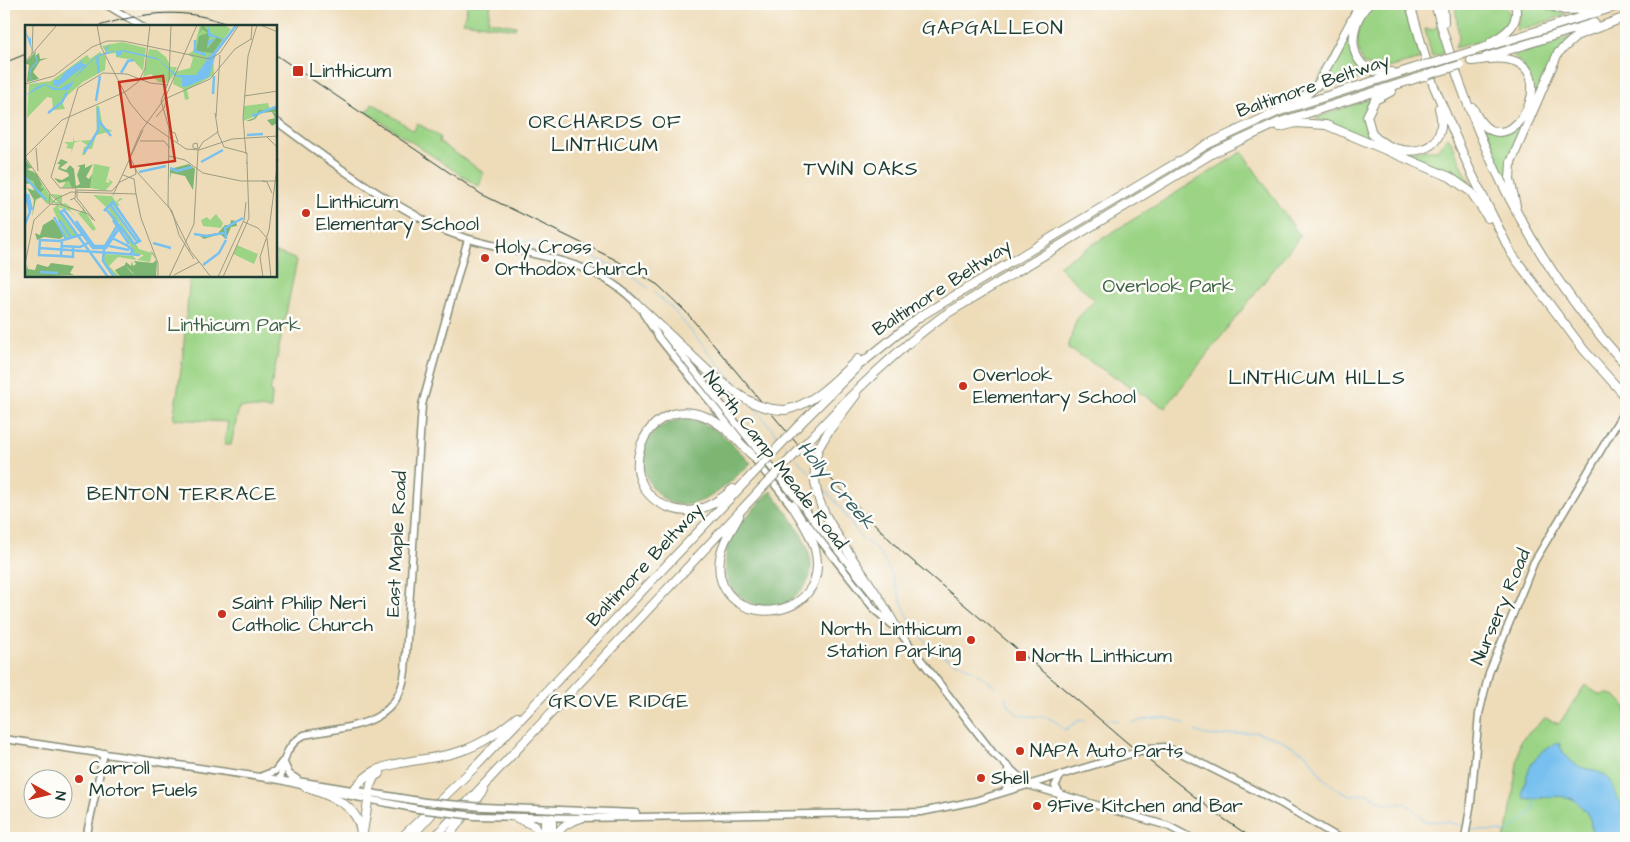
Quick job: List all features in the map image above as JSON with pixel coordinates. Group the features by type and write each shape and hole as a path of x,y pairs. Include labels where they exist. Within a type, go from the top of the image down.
{"highway":[{"path":"1224,135 1312,90 1326,73 1360,4"},
{"path":"1369,4 1359,20 1355,36 1354,51 1358,61 1366,68 1376,72 1411,70"},
{"path":"1403,4 1416,27"},
{"path":"1410,4 1443,122 1441,132 1436,142 1424,149 1408,150 1391,146 1376,139 1367,122 1371,104 1382,96 1419,78"},
{"path":"1435,4 1453,55"},
{"path":"1443,4 1458,79 1491,164 1520,220 1565,290 1626,365"},
{"path":"1474,50 1510,30 1516,16 1515,4"},
{"path":"1545,4 1572,11 1620,5"},
{"name":"Baltimore Beltway","path":"401,838 478,764 751,473 858,366 882,344 938,305 1224,135 1278,112 1453,55 1620,5"},
{"name":"Baltimore Beltway","path":"434,838 872,373 909,341 943,316 1190,166 1280,122 1626,13"},
{"path":"1520,220 1511,187 1511,162 1554,58 1567,42 1578,35 1626,17"},
{"path":"1458,79 1477,117 1486,127 1496,131 1507,130 1516,126 1523,118 1531,92 1530,78 1524,68 1516,62 1505,59 1471,61"},
{"path":"1433,84 1470,170 1511,253"},
{"path":"1240,141 1246,141 1281,126 1318,124 1335,129 1461,183 1479,202 1511,253 1578,343 1626,398"},
{"path":"636,303 709,372 752,404 764,408 785,410 798,407 811,400 879,341 938,305"},
{"path":"872,373 828,432 818,449 815,483 823,510 852,559 886,608 897,629"},
{"path":"751,454 716,423 702,416 687,413 673,414 654,424 644,437 637,456 639,477 645,488 659,503 679,511 693,511 719,500 751,473"},
{"path":"743,508 721,551 721,576 728,591 740,603 755,610 772,612 787,608 801,599 811,586 816,572 813,543 792,505"},
{"path":"354,788 375,771 460,752 479,744 505,727 547,691"},
{"path":"362,838 374,777 403,764"},
{"path":"410,838 478,764"},
{"path":"447,838 478,798 487,781"},
{"path":"302,783 348,806 358,820 362,838"},
{"path":"517,818 535,826 543,838"},
{"path":"543,838 549,818"},
{"path":"549,818 554,838"},
{"path":"554,838 561,828 571,821 581,818"}],"main road":[{"path":"105,4 140,25"},
{"name":"North Camp Meade Road","path":"278,122 366,186 438,228 468,239 570,262 614,284 636,303 697,374 874,595 949,698 1008,769 1028,785"},
{"name":"East Maple Road","path":"280,780 283,761 290,746 304,735 362,724 380,716 394,704 402,689 405,671 419,425 422,405 468,239"},
{"name":"North Camp Meade Road","path":"636,303 660,338 751,454 876,610 897,629"},
{"name":"Nursery Road","path":"1465,838 1472,802 1479,714 1489,674 1534,562 1626,408"},
{"path":"4,738 259,777 354,788 369,796 482,807 660,815"},
{"path":"283,761 288,774 302,783 369,796 418,809 474,816 581,818 660,815 901,814 940,810 1003,793 1150,748 1164,747 1181,753 1271,798 1339,838"},
{"path":"86,838 104,754"},
{"path":"259,777 275,771 283,761"},
{"path":"1003,793 1010,782 1008,769"},
{"path":"1061,795 1056,789 1055,783 1063,774"},
{"path":"1028,785 1168,826 1191,838"},
{"path":"546,809 549,818"}],"green space":[{"path":"468,4 491,4 488,21 516,26 515,29 463,22"},
{"path":"1371,4 1400,4 1405,9 1421,59 1381,70 1363,64 1357,40 1360,26"},
{"path":"1455,4 1504,4 1511,16 1507,24 1496,35 1455,48 1459,37"},
{"path":"1519,4 1541,4 1567,15 1516,31 1520,16"},
{"path":"1437,25 1445,53 1432,57 1425,29 1433,30"},
{"path":"1350,30 1354,31 1353,59 1358,66 1373,75 1310,94"},
{"path":"1570,37 1533,103 1531,83 1526,70 1512,56"},
{"path":"1373,98 1366,110 1365,121 1369,133 1377,143 1315,118"},
{"path":"373,103 414,131 417,123 440,137 439,142 483,172 479,187 367,112"},
{"path":"1524,122 1507,178 1505,178 1482,126 1512,131"},
{"path":"1448,137 1473,190 1457,178 1398,151 1437,150"},
{"name":"Overlook Park","path":"1242,152 1300,236 1165,408 1068,348 1076,320 1095,300 1058,266"},
{"name":"Linthicum Park","path":"278,253 297,260 270,392 272,393 271,409 239,407 231,445 224,445 228,422 173,419 182,364 190,278 278,278"},
{"path":"687,419 715,430 751,463 711,496 695,503 677,504 662,498 651,485 644,470 644,453 650,437 664,425"},
{"path":"771,491 797,526 807,546 810,556 811,573 806,585 791,600 779,606 765,607 743,598 732,587 726,574 726,555 728,544 736,529"},
{"path":"1585,685 1601,696 1605,693 1616,696 1626,707 1626,838 1504,838 1509,823 1520,741 1545,718 1559,724"}],"water":[{"path":"1559,743 1564,753 1575,764 1601,773 1611,783 1622,807 1626,810 1626,838 1596,837 1592,831 1588,815 1572,799 1558,796 1524,798 1522,793 1533,761 1541,752"}],"waterway":[{"name":"Holly Creek","path":"519,241 553,246 587,255 619,269 648,288"},
{"name":"Holly Creek","path":"654,293 670,306 743,393"},
{"name":"Holly Creek","path":"755,408 781,440"},
{"name":"Holly Creek","path":"785,445 792,453"},
{"name":"Holly Creek","path":"796,458 812,475"},
{"name":"Holly Creek","path":"818,482 837,503 863,540 873,547 888,566 906,613 925,640 943,656 967,667 996,687"},
{"name":"Holly Creek","path":"1005,697 1015,712 1021,715 1049,718 1065,730 1078,721 1085,720"},
{"name":"Holly Creek","path":"1132,723 1146,719 1166,718 1186,724"},
{"name":"Holly Creek","path":"1106,719 1119,721"},
{"name":"Holly Creek","path":"1195,731 1205,735 1216,736 1255,732 1281,740 1308,755 1322,777 1338,790 1351,795 1367,794 1389,805 1404,803 1414,809 1425,821 1449,822 1462,826"},
{"name":"Holly Creek","path":"1472,830 1508,832 1534,810 1535,796"}],"tram line":[{"path":"102,25 132,17 165,13 198,16 228,25"},
{"path":"4,63 25,54"},
{"path":"278,56 481,194 614,259 658,285 686,312 798,445 901,551 1143,756 1218,815 1252,838"}],"place":[{"name":"Linthicum","path":"298,71"},
{"name":"Linthicum Elementary School","path":"306,213"},
{"name":"Holy Cross Orthodox Church","path":"485,258"},
{"name":"Overlook Elementary School","path":"963,386"},
{"name":"Saint Philip Neri Catholic Church","path":"222,614"},
{"name":"North Linthicum Station Parking","path":"971,640"},
{"name":"North Linthicum","path":"1021,656"},
{"name":"NAPA Auto Parts","path":"1020,751"},
{"name":"Shell","path":"981,778"},
{"name":"Carroll Motor Fuels","path":"79,779"},
{"name":"9Five Kitchen and Bar","path":"1037,806"}],"district":[{"name":"GAPGALLEON","path":"993,28"},
{"name":"ORCHARDS OF LINTHICUM","path":"605,134"},
{"name":"TWIN OAKS","path":"861,169"},
{"name":"LINTHICUM HILLS","path":"1317,378"},
{"name":"BENTON TERRACE","path":"182,494"},
{"name":"GROVE RIDGE","path":"619,701"}]}
